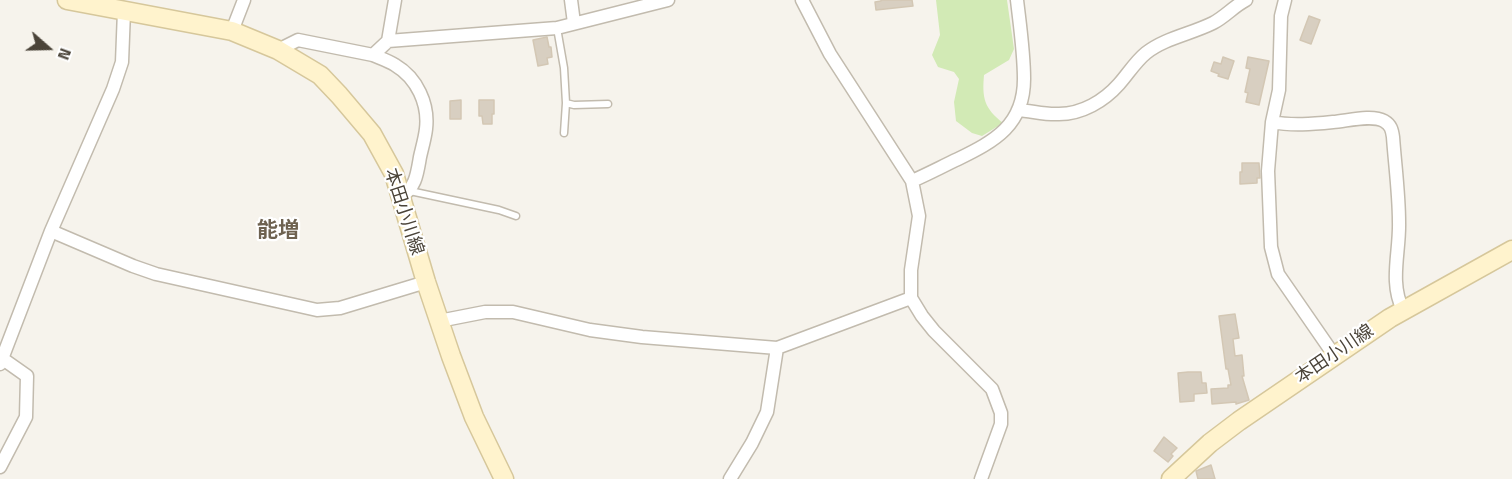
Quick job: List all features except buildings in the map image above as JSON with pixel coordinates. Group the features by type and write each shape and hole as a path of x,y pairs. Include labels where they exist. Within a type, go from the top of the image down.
{"main road":[{"name":"本田小川線","path":"67,0 232,31 278,50 320,75 339,95 372,134 406,194 426,282 439,321 474,417 504,479"},
{"name":"本田小川線","path":"1171,479 1210,443 1334,355 1403,310 1512,250"}],"street":[{"path":"232,31 244,0"},
{"path":"374,55 388,41 395,0"},
{"path":"571,0 574,23"},
{"path":"388,41 557,28 668,0"},
{"path":"802,0 830,54 912,181 919,216 911,270 911,298 934,331 992,389 1001,413 1001,424 981,479"},
{"path":"912,181 985,146 1010,124 1023,95 1024,80 1017,0"},
{"path":"1018,110 1058,114 1076,112 1088,107 1112,91 1134,64 1151,50 1222,18 1246,0"},
{"path":"1285,0 1281,16 1281,72 1272,122 1268,171 1271,247 1278,274 1334,355"},
{"path":"0,467 26,417 27,376 0,360 51,231 113,89 122,62 124,11"},
{"path":"278,50 298,40 374,55 395,65 409,76 421,93 426,111 426,129 417,174 406,194"},
{"path":"1272,122 1287,125 1373,117 1384,120 1391,127 1399,223 1395,284 1403,310"},
{"path":"51,231 156,274 317,309 340,308 426,282"},
{"path":"439,321 485,312 513,312 590,330 632,336 777,348 911,298"},
{"path":"730,479 752,443 766,412 777,348"}],"lane":[{"path":"557,28 564,68 566,103 564,133"},
{"path":"566,103 574,105 608,104"},
{"path":"406,194 499,210 516,216"}],"green space":[{"path":"936,0 1007,0 1014,49 1009,60 984,75 983,83 988,107 1003,123 982,136 972,133 956,121 954,102 959,79 954,72 938,67 932,55 940,35"}],"district":[{"name":"能増","path":"278,232"}]}
